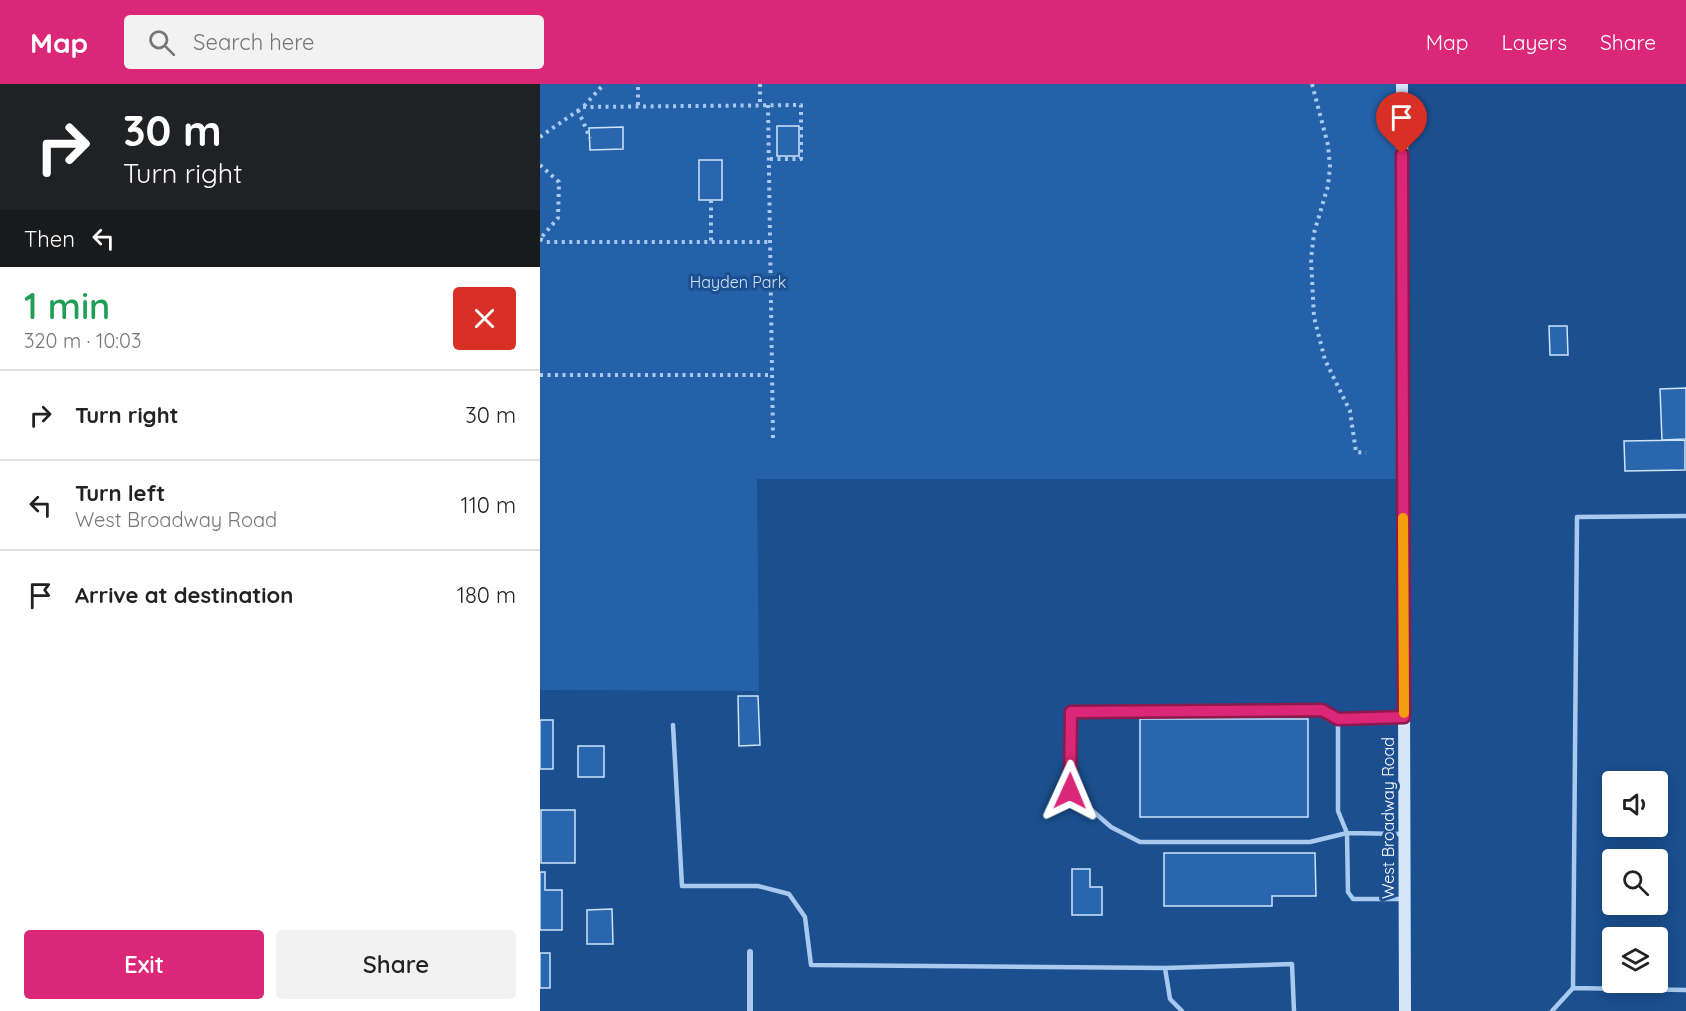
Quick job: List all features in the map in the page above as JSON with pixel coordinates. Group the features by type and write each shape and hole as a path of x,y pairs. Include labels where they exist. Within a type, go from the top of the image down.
{"main road":[{"name":"West Broadway Road","path":"1402,84 1405,1011"}],"street":[{"path":"750,952 750,1011"}],"lane":[{"path":"1552,1011 1573,988 1577,517 1686,516"},
{"path":"1404,717 1338,719 1322,710 1071,712 1070,791 1111,827 1140,842 1310,842 1347,833 1405,834"},
{"path":"1338,719 1338,811 1347,833 1348,892 1353,899 1405,898"},
{"path":"673,725 682,886 758,886 789,894 806,917 811,965 1165,968 1292,964 1294,1011"},
{"path":"1165,968 1170,999 1182,1011"},
{"path":"1573,988 1686,990"}],"path":[{"path":"540,137 583,107 604,84"},
{"path":"638,84 638,105"},
{"path":"760,84 760,105"},
{"path":"1312,84 1328,146 1330,166 1328,186 1314,233 1311,259 1314,317 1325,360 1350,411 1356,452 1366,453"},
{"path":"768,105 773,438"},
{"path":"583,107 801,105 801,159 770,159"},
{"path":"578,110 590,138"},
{"path":"540,165 559,182 558,218 540,239 546,242 770,242"},
{"path":"711,200 711,242"},
{"path":"540,375 772,375"}],"green space":[{"name":"Hayden Park","path":"540,84 1400,84 1403,479 757,479 759,691 540,690"}],"building":[{"path":"777,126 799,126 799,156 777,156"},
{"path":"623,127 623,149 590,150 589,128"},
{"path":"699,160 722,160 722,200 699,200"},
{"path":"1549,326 1567,326 1568,355 1550,355"},
{"path":"1686,388 1686,439 1662,440 1660,389"},
{"path":"1685,440 1685,470 1625,471 1624,441"},
{"path":"738,696 758,696 760,745 739,746"},
{"path":"1140,719 1308,719 1308,817 1140,817"},
{"path":"540,720 553,720 553,769 540,769"},
{"path":"578,746 604,746 604,777 578,777"},
{"path":"541,810 575,810 575,863 541,863"},
{"path":"1164,853 1315,853 1316,896 1272,896 1272,906 1164,906"},
{"path":"1072,869 1090,869 1090,887 1102,887 1102,915 1072,915"},
{"path":"540,872 545,872 545,890 562,890 562,930 540,930"},
{"path":"612,909 613,944 587,944 587,910"},
{"path":"540,953 550,953 550,988 540,988"}],"slow traffic":[{"path":"1403,518 1404,713"}],"route":[{"path":"1070,791 1071,712 1322,710 1338,719 1404,717 1402,154"}]}
